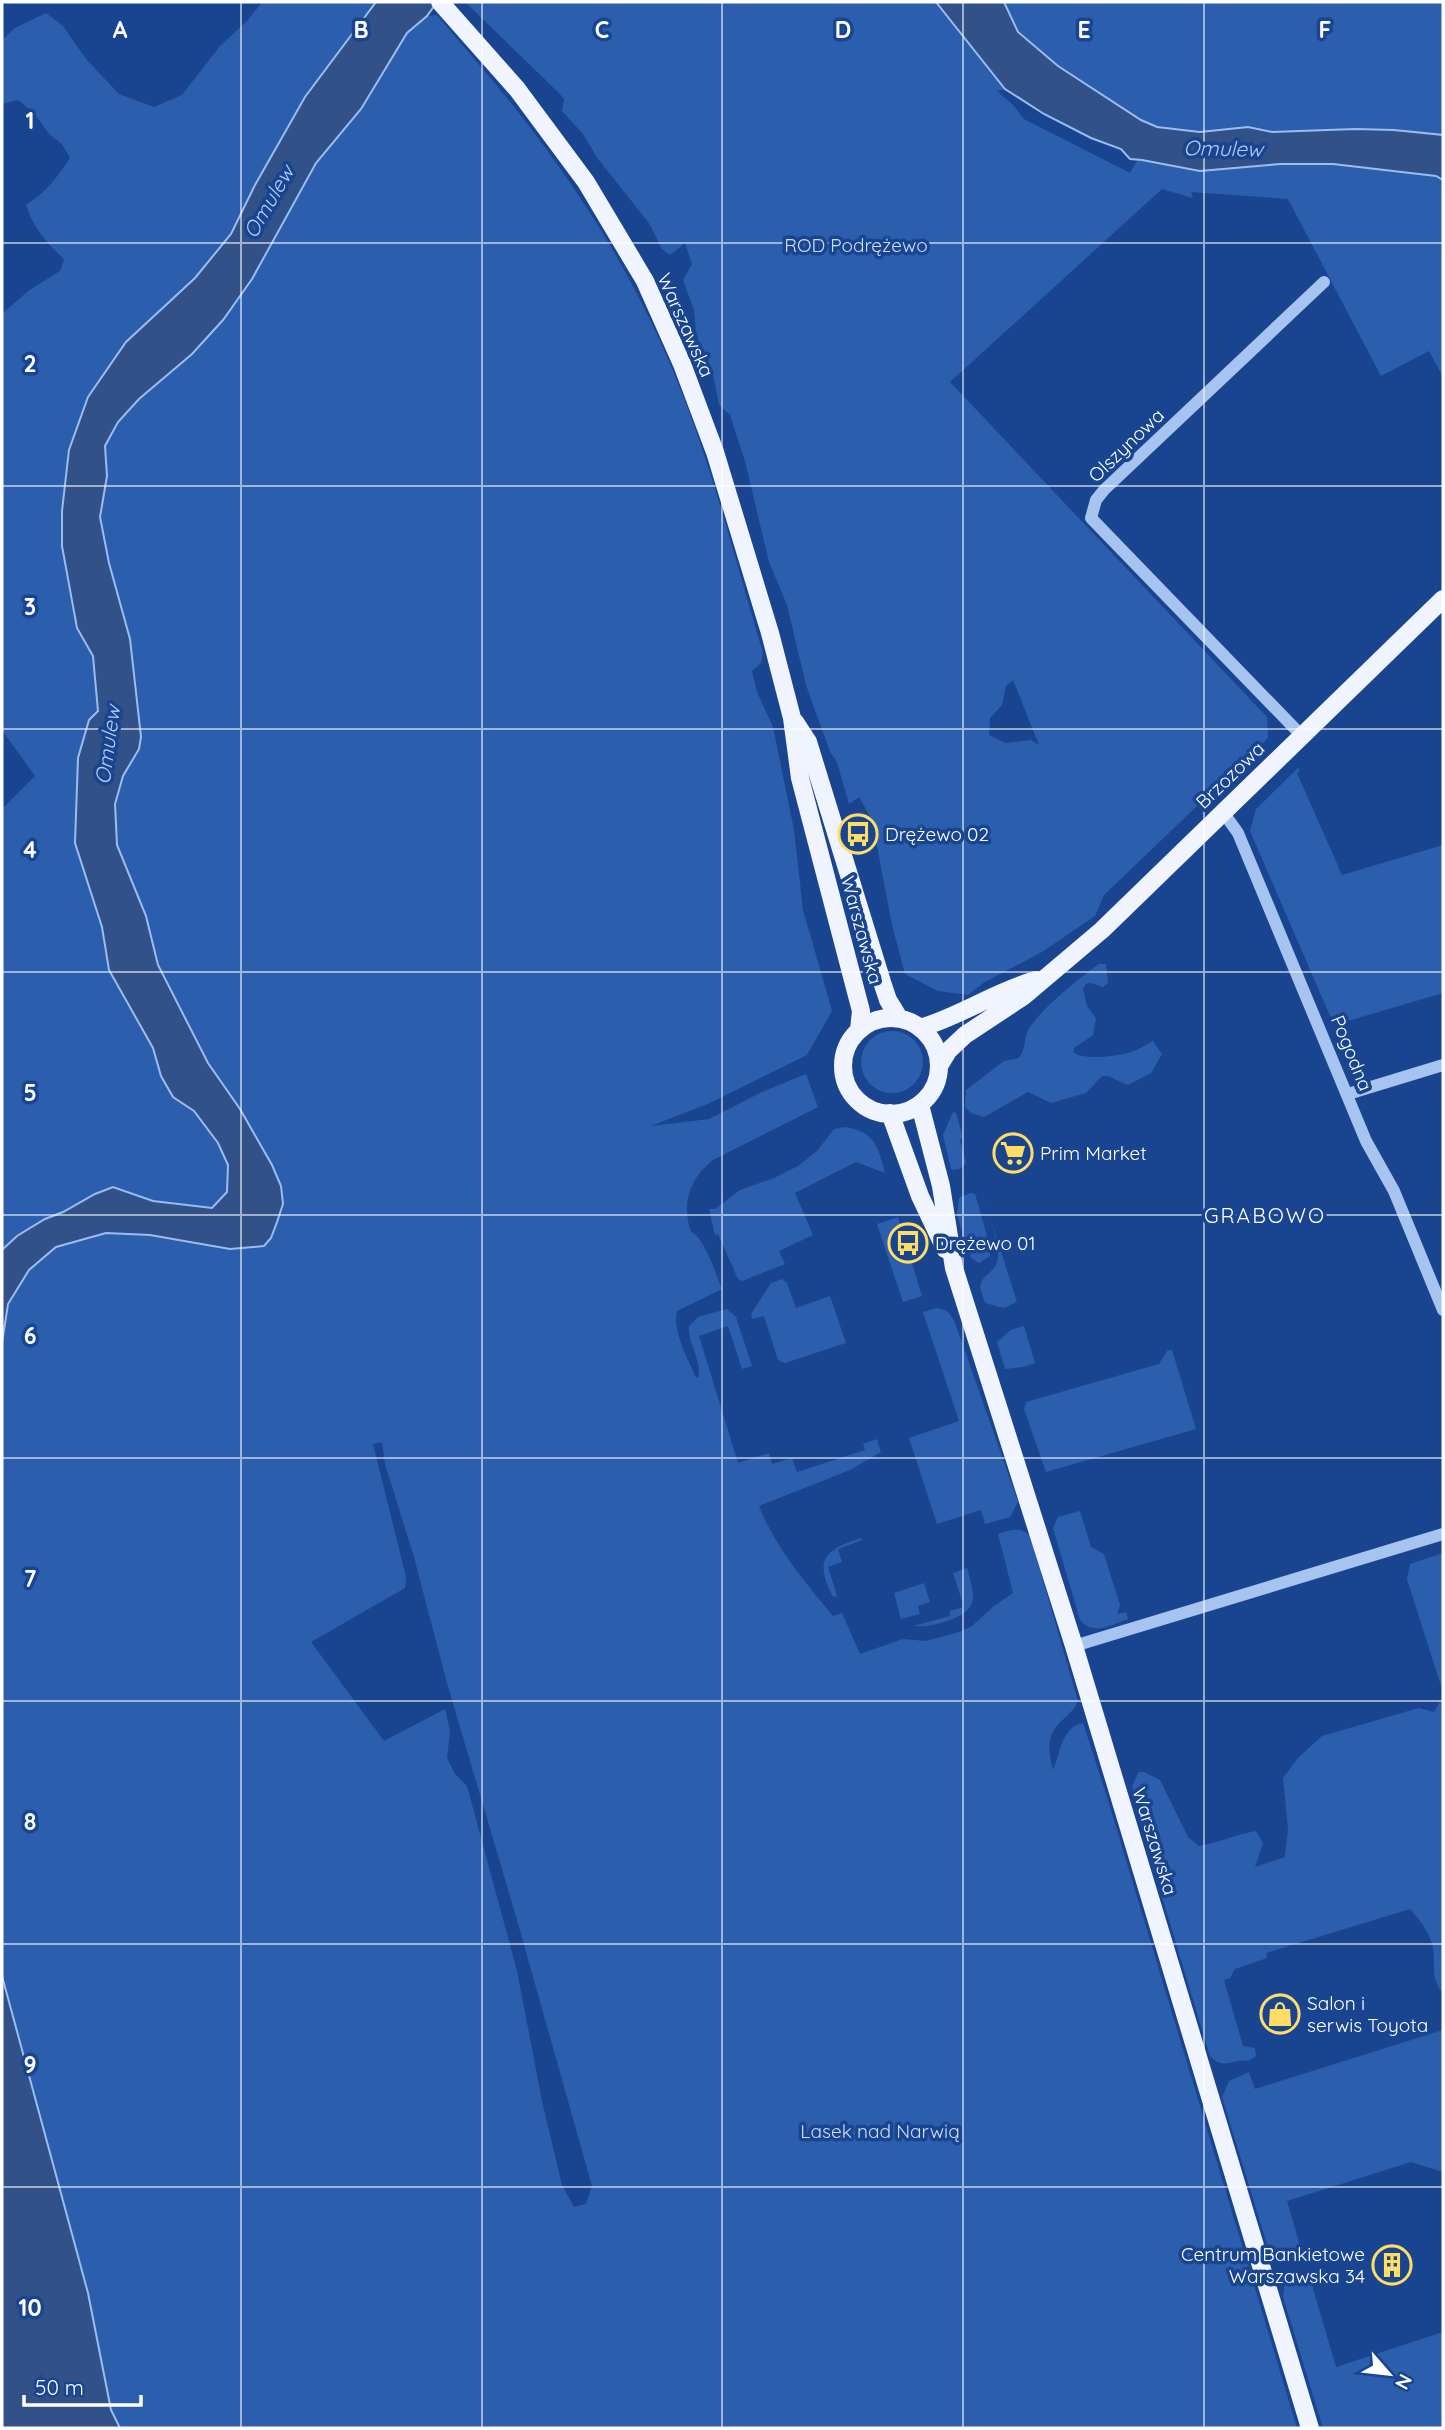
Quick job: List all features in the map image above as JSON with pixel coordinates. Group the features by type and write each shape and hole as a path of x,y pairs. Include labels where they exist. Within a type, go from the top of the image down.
{"main road":[{"name":"Warszawska","path":"446,8 517,89 570,159 615,229 657,306 682,364 715,452 770,633 792,718 800,778 861,1011 859,1030"},
{"name":"Brzozowa","path":"939,1066 948,1051 965,1035 1024,996 1043,978 1074,956 1443,599"},
{"name":"Warszawska","path":"792,718 808,742 882,982 888,1000 899,1018"},
{"name":"Brzozowa","path":"920,1028 954,1017 1019,985 1043,978"},
{"path":"899,1018 920,1028 935,1046 939,1066 930,1093 920,1105 906,1111 890,1113 869,1108 855,1097 848,1087 843,1069 844,1055 850,1041 859,1030 876,1020 899,1018"},
{"name":"Warszawska","path":"920,1105 941,1186 954,1268"},
{"name":"Warszawska","path":"890,1113 920,1196 954,1268 1074,1646 1310,2428"}],"street":[{"name":"Olszynowa","path":"1302,736 1091,518 1096,500 1104,490 1324,282"},
{"name":"Pogodna","path":"1223,812 1238,833 1366,1141 1394,1191 1443,1310"},
{"path":"1348,1094 1443,1065"},
{"path":"1074,1646 1443,1534"}],"green space":[{"path":"262,2 376,2 305,97 255,185 231,234 195,278 126,342 88,397 69,450 77,628 93,656 98,711 75,843 102,927 105,953 153,1048 161,1076 173,1097 194,1111 218,1143 228,1165 227,1192 212,1208 153,1201 113,1187 45,1219 17,1236 2,1250 2,809 35,776 2,730 2,314 28,291 60,271 64,259 41,235 26,205 50,184 70,158 62,144 50,135 34,113 18,100 2,104 2,40 15,28 46,13 63,26 86,59 119,94 154,107 182,95 220,46 247,21"},
{"name":"ROD Podrężewo","path":"465,2 936,2 1005,89 997,91 1024,119 1130,173 1137,161 1142,160 1200,171 1280,164 1333,164 1436,176 1443,180 1443,377 1429,351 1381,376 1288,199 1191,192 1193,198 1162,189 950,382 1267,717 1268,738 1104,895 1095,916 1042,952 983,983 968,995 938,991 905,974 892,925 872,820 859,797 849,804 837,762 830,752 806,685 787,605 769,562 745,461 730,415 719,405 712,370 696,332 694,310 683,280 692,264 685,243 670,255 662,249 649,223 598,159 583,134 562,111 564,99","holes":["1013,680 1039,745 1031,740 1005,743 989,735 990,718 1002,705 1006,686"]},
{"path":"1004,2 1443,2 1443,135 1355,129 1271,132 1248,127 1200,132 1157,127 1141,120 1058,66 1018,32"},
{"name":"Lasek nad Narwią","path":"437,15 514,107 568,179 643,305 687,405 711,475 763,653 761,663 752,671 757,692 773,727 794,830 803,910 832,1011 807,1055 710,1103 651,1126 709,1119 762,1092 806,1074 818,1107 713,1160 693,1183 687,1211 691,1232 705,1248 722,1289 677,1311 677,1327 682,1344 698,1378 689,1326 698,1317 727,1309 736,1317 752,1366 742,1369 728,1326 699,1336 738,1463 769,1453 772,1464 792,1458 797,1472 865,1450 863,1444 877,1439 881,1452 850,1470 759,1506 773,1536 802,1577 833,1616 842,1613 860,1654 903,1639 926,1641 972,1626 1013,1593 998,1534 1019,1530 1030,1536 1078,1701 1051,1737 1053,1770 1062,1742 1070,1730 1083,1723 1297,2428 120,2428 111,2410 88,2293 2,1976 2,1343 8,1304 29,1270 56,1247 106,1233 271,1238 283,1204 281,1186 272,1165 240,1109 208,1063 158,965 146,916 117,845 114,805 123,776 139,749 141,737 130,639 109,563 100,517 107,476 105,446 118,422 139,399 192,354 223,320 252,279 316,163 361,109 407,33 427,16","holes":["382,1442 385,1464 414,1557 447,1683 592,2186 586,2204 574,2207 562,2185 542,2101 517,1971 467,1786 455,1774 447,1758 450,1731 445,1709 384,1741 311,1642 405,1588 406,1577 373,1444"]},
{"path":"1298,768 1300,770 1297,773 1342,875 1443,845 1443,993 1334,1025 1250,831 1256,809"},
{"path":"1099,964 1106,964 1108,983 1103,987 1086,984 1083,989 1087,1006 1096,1018 1093,1035 1074,1048 1073,1052 1092,1057 1115,1055 1135,1051 1153,1041 1162,1054 1151,1073 1128,1085 1102,1076 1086,1093 1051,1103 1028,1092 984,1117 971,1113 965,1107 966,1090 1004,1061 1019,1058 1031,1025 1059,996"},
{"path":"892,1031 904,1033 914,1040 921,1050 921,1074 914,1084 904,1091 892,1093 880,1091 870,1084 863,1074 861,1062 863,1050 870,1040 880,1033"},
{"path":"953,1112 956,1113 963,1138 960,1140 966,1162 956,1170 951,1169 943,1135"},
{"path":"845,1127 863,1133 874,1142 885,1173 856,1162 795,1193 813,1235 779,1251 785,1264 742,1281 738,1279 718,1234 715,1235 709,1209 715,1209 740,1190 798,1166 817,1151 834,1129"},
{"path":"982,1192 1017,1302 1004,1308 985,1303 980,1287 998,1259 996,1240"},
{"path":"970,1193 975,1194 990,1246 990,1256 979,1263 971,1258 957,1215 959,1198"},
{"path":"898,1217 922,1296 903,1302 877,1224"},
{"path":"782,1279 787,1283 796,1308 830,1296 846,1343 785,1363 778,1360 764,1316 752,1319 751,1314 771,1283"},
{"path":"937,1308 947,1311 954,1320 1018,1502 1010,1517 985,1524 981,1510 937,1524 909,1438 959,1421 923,1312"},
{"path":"1024,1326 1035,1363 1005,1369 997,1342 1011,1330"},
{"path":"1172,1350 1196,1429 1046,1472 1024,1409 1026,1402 1159,1364 1167,1351"},
{"path":"1080,1511 1091,1547 1104,1554 1120,1605 1117,1614 1126,1612 1128,1619 1103,1628 1085,1625 1080,1620 1053,1528 1058,1517"},
{"path":"861,1538 862,1540 838,1549 842,1562 828,1567 837,1596 833,1597 824,1574 826,1558 838,1547"},
{"path":"1443,1553 1443,1692 1407,1579 1410,1564"},
{"path":"967,1568 973,1595 970,1607 958,1617 947,1621 914,1626 950,1616 950,1611 964,1607 953,1573"},
{"path":"924,1583 930,1602 918,1606 920,1614 901,1619 894,1593"},
{"path":"1443,1697 1443,1993 1436,1982 1430,1939 1410,1909 1266,1953 1267,1958 1235,1969 1230,1978 1224,1980 1243,2046 1255,2048 1256,2056 1248,2061 1219,2063 1210,2056 1147,1847 1132,1786 1139,1772 1160,1780 1188,1837 1199,1846 1256,1831 1263,1843 1255,1867 1285,1857 1288,1829 1283,1778 1298,1758 1322,1736 1419,1708 1434,1712"},
{"path":"1443,2030 1443,2172 1411,2162 1287,2201 1303,2256 1282,2261 1269,2251 1222,2097 1229,2081 1249,2072 1255,2089"},
{"path":"1309,2275 1336,2367 1443,2332 1443,2428 1323,2428 1283,2297 1285,2283"}],"water":[{"name":"Omulew","path":"376,2 437,2 427,16 407,33 361,109 316,163 252,279 223,320 192,354 139,399 118,422 105,446 107,476 100,517 109,563 130,639 141,737 139,749 123,776 115,804 117,845 146,916 158,965 208,1063 240,1109 272,1165 281,1186 283,1204 271,1238 264,1246 230,1249 150,1235 106,1233 56,1247 29,1270 8,1304 2,1343 2,1250 17,1236 45,1219 113,1187 153,1201 212,1208 227,1192 228,1165 218,1143 194,1111 173,1097 161,1076 153,1048 109,970 102,927 75,843 78,758 89,720 98,711 93,656 77,628 62,546 62,511 69,450 88,397 126,342 195,278 231,234 255,185 305,97"},
{"name":"Omulew","path":"936,2 1004,2 1018,32 1058,66 1141,120 1157,127 1200,132 1248,127 1272,132 1355,129 1443,135 1443,180 1436,176 1333,164 1280,164 1200,171 1130,159 1121,149 1091,138 1044,114 1005,89"},
{"path":"2,1976 88,2293 111,2410 120,2428 2,2428"}],"place":[{"name":"Drężewo 02","path":"858,834"},
{"name":"Prim Market","path":"1013,1153"},
{"name":"Drężewo 01","path":"908,1243"},
{"name":"Salon i serwis Toyota","path":"1280,2014"},
{"name":"Centrum Bankietowe Warszawska 34","path":"1392,2265"}],"district":[{"name":"GRABOWO","path":"1265,1216"}]}
